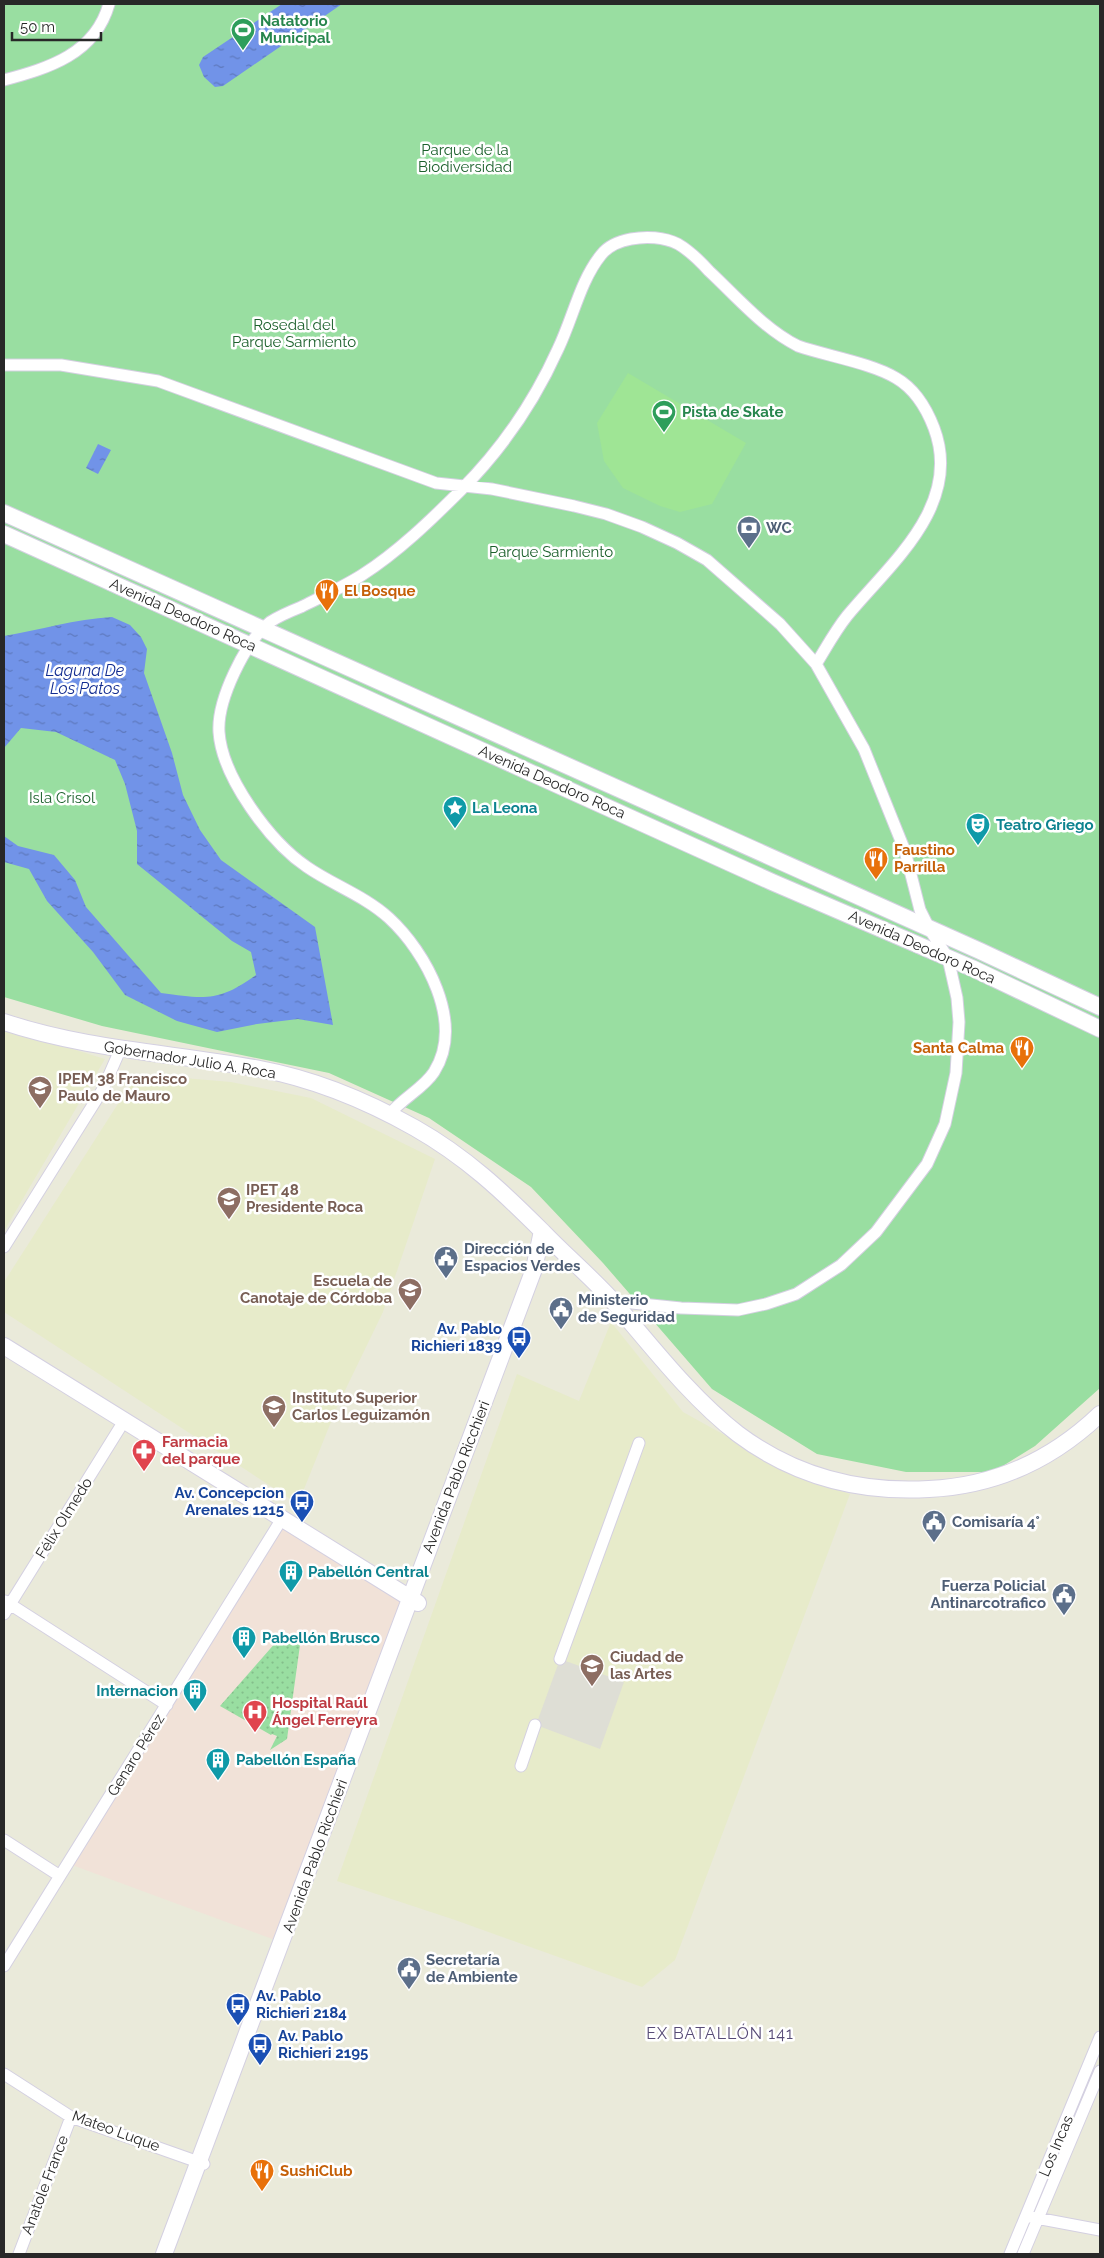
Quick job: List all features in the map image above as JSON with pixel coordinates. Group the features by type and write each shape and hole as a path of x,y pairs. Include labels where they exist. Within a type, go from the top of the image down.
{"main road":[{"name":"Avenida Deodoro Roca","path":"4,513 1100,1007"},
{"name":"Avenida Deodoro Roca","path":"4,534 755,874 948,958 1100,1029"},
{"name":"Gobernador Julio A. Roca","path":"4,1022 120,1050 263,1070 309,1081 345,1094 390,1114 457,1154 496,1184 558,1247"},
{"name":"Avenida Pablo Ricchieri","path":"414,1603 534,1269 542,1231"},
{"path":"558,1247 612,1300 678,1376 737,1433 783,1461 836,1482 886,1491 906,1491 947,1488 986,1481 1027,1466 1045,1457 1068,1441 1100,1414"},
{"name":"Avenida Pablo Ricchieri","path":"172,2254 203,2163 414,1603 546,1262 558,1247"},
{"path":"4,1346 122,1425"},
{"path":"4,1358 122,1425 281,1520 414,1603"},
{"name":"Avenida Pablo Ricchieri","path":"164,2254 203,2163"}],"street":[{"path":"4,80 56,64 81,48 101,26 109,4"},
{"path":"4,88 19,76"},
{"path":"390,1114 396,1106 424,1084 440,1060 444,1045 444,1012 439,993 425,965 403,934 388,918 367,901 307,867 290,853 259,818 233,780 220,746 220,712 231,678 250,646 272,620 363,574 404,543 464,488 505,439 539,386 557,352 590,272 603,252 617,243 631,238 650,237 677,244 700,262 772,330 786,340 798,346 895,377 920,400 935,431 940,455 940,468 935,498 928,518 912,541 840,626 816,664"},
{"path":"4,365 61,365 158,381 436,483 506,492 606,514 677,543 706,560 780,624 816,664 864,749 905,850 915,895 930,930 948,958 957,998 959,1031 956,1073 945,1124 927,1164 876,1232 841,1265 821,1280 796,1294 766,1304 738,1310 706,1310 612,1300"},
{"path":"4,1247 103,1088 120,1050"},
{"name":"Félix Olmedo","path":"4,1614 7,1602 122,1425"},
{"path":"560,1659 639,1443"},
{"name":"Genaro Pérez","path":"4,1966 281,1520"},
{"path":"7,1602 167,1705"},
{"path":"521,1766 536,1725"},
{"path":"4,1840 60,1876"},
{"name":"Los Incas","path":"1010,2254 1032,2218 1097,2068 1100,2037"},
{"name":"Mateo Luque","path":"4,2074 71,2117 203,2163"},
{"name":"Anatole France","path":"19,2254 71,2117"},
{"path":"1032,2218 1100,2230"},
{"name":"Los Incas","path":"1023,2254 1032,2218"}],"shaded area":[{"name":"IPEM 38 Francisco Paulo de Mauro","path":"4,1028 105,1059 4,1231"},
{"name":"IPET 48 Presidente Roca","path":"137,1074 231,1082 311,1098 435,1159 383,1312 337,1407 298,1504 4,1312 4,1282"},
{"name":"Ciudad de las Artes","path":"611,1322 683,1412 791,1472 850,1494 675,1960 642,1987 455,1920 337,1881 517,1374 579,1401"},
{"name":"Hospital Raúl Ángel Ferreyra","path":"285,1524 406,1602 278,1941 72,1865"},
{"path":"560,1659 624,1682 600,1749 536,1725"}],"green space":[{"name":"Parque Sarmiento","path":"4,4 1100,4 1100,1388 1035,1446 993,1472 906,1472 817,1454 712,1389 603,1263 531,1187 429,1118 329,1073 102,1026 4,997"},
{"name":"Pista de Skate","path":"628,373 746,443 712,504 680,512 660,506 623,488 604,461 597,423"},
{"path":"284,1633 298,1640 300,1645 287,1739 270,1750 277,1736 271,1735 220,1706"}],"water":[{"name":"Natatorio Municipal","path":"282,4 342,4 223,86 215,87 204,77 199,65 203,57"},
{"path":"98,444 111,450 98,474 86,468"},
{"name":"Laguna De Los Patos","path":"112,617 130,625 141,637 147,649 144,673 172,753 183,795 200,830 221,860 315,927 333,1025 298,1019 257,1024 217,1032 177,1021 125,995 93,952 47,901 29,869 4,862 4,836 18,846 54,855 75,880 86,907 161,993 189,997 211,996 232,990 256,975 251,952 232,941 137,864 137,831 125,784 115,760 56,732 21,728 4,748 4,636 71,622"}],"place":[{"name":"Natatorio Municipal","path":"243,51"},
{"name":"Pista de Skate","path":"664,433"},
{"name":"WC","path":"749,549"},
{"name":"El Bosque","path":"327,612"},
{"name":"La Leona","path":"455,829"},
{"name":"Teatro Griego","path":"978,846"},
{"name":"Faustino Parrilla","path":"876,880"},
{"name":"Santa Calma","path":"1022,1069"},
{"name":"IPEM 38 Francisco Paulo de Mauro","path":"40,1109"},
{"name":"IPET 48 Presidente Roca","path":"229,1220"},
{"name":"Dirección de Espacios Verdes","path":"446,1279"},
{"name":"Escuela de Canotaje de Córdoba","path":"410,1311"},
{"name":"Ministerio de Seguridad","path":"561,1330"},
{"name":"Av. Pablo Richieri 1839","path":"519,1359"},
{"name":"Instituto Superior Carlos Leguizamón","path":"274,1428"},
{"name":"Farmacia del parque","path":"144,1472"},
{"name":"Av. Concepcion Arenales 1215","path":"302,1523"},
{"name":"Comisaría 4°","path":"934,1543"},
{"name":"Pabellón Central","path":"291,1593"},
{"name":"Fuerza Policial Antinarcotrafico","path":"1064,1616"},
{"name":"Pabellón Brusco","path":"244,1659"},
{"name":"Ciudad de las Artes","path":"592,1687"},
{"name":"Internacion","path":"195,1712"},
{"name":"Hospital Raúl Ángel Ferreyra","path":"255,1733"},
{"name":"Pabellón España","path":"218,1781"},
{"name":"Secretaría de Ambiente","path":"409,1990"},
{"name":"Av. Pablo Richieri 2184","path":"238,2026"},
{"name":"Av. Pablo Richieri 2195","path":"260,2066"},
{"name":"SushiClub","path":"262,2192"}],"district":[{"name":"EX BATALLÓN 141","path":"720,2033"}],"park label":[{"name":"Parque de la Biodiversidad","path":"465,158"},
{"name":"Rosedal del Parque Sarmiento","path":"294,334"},
{"name":"Isla Crisol","path":"62,798"}]}
